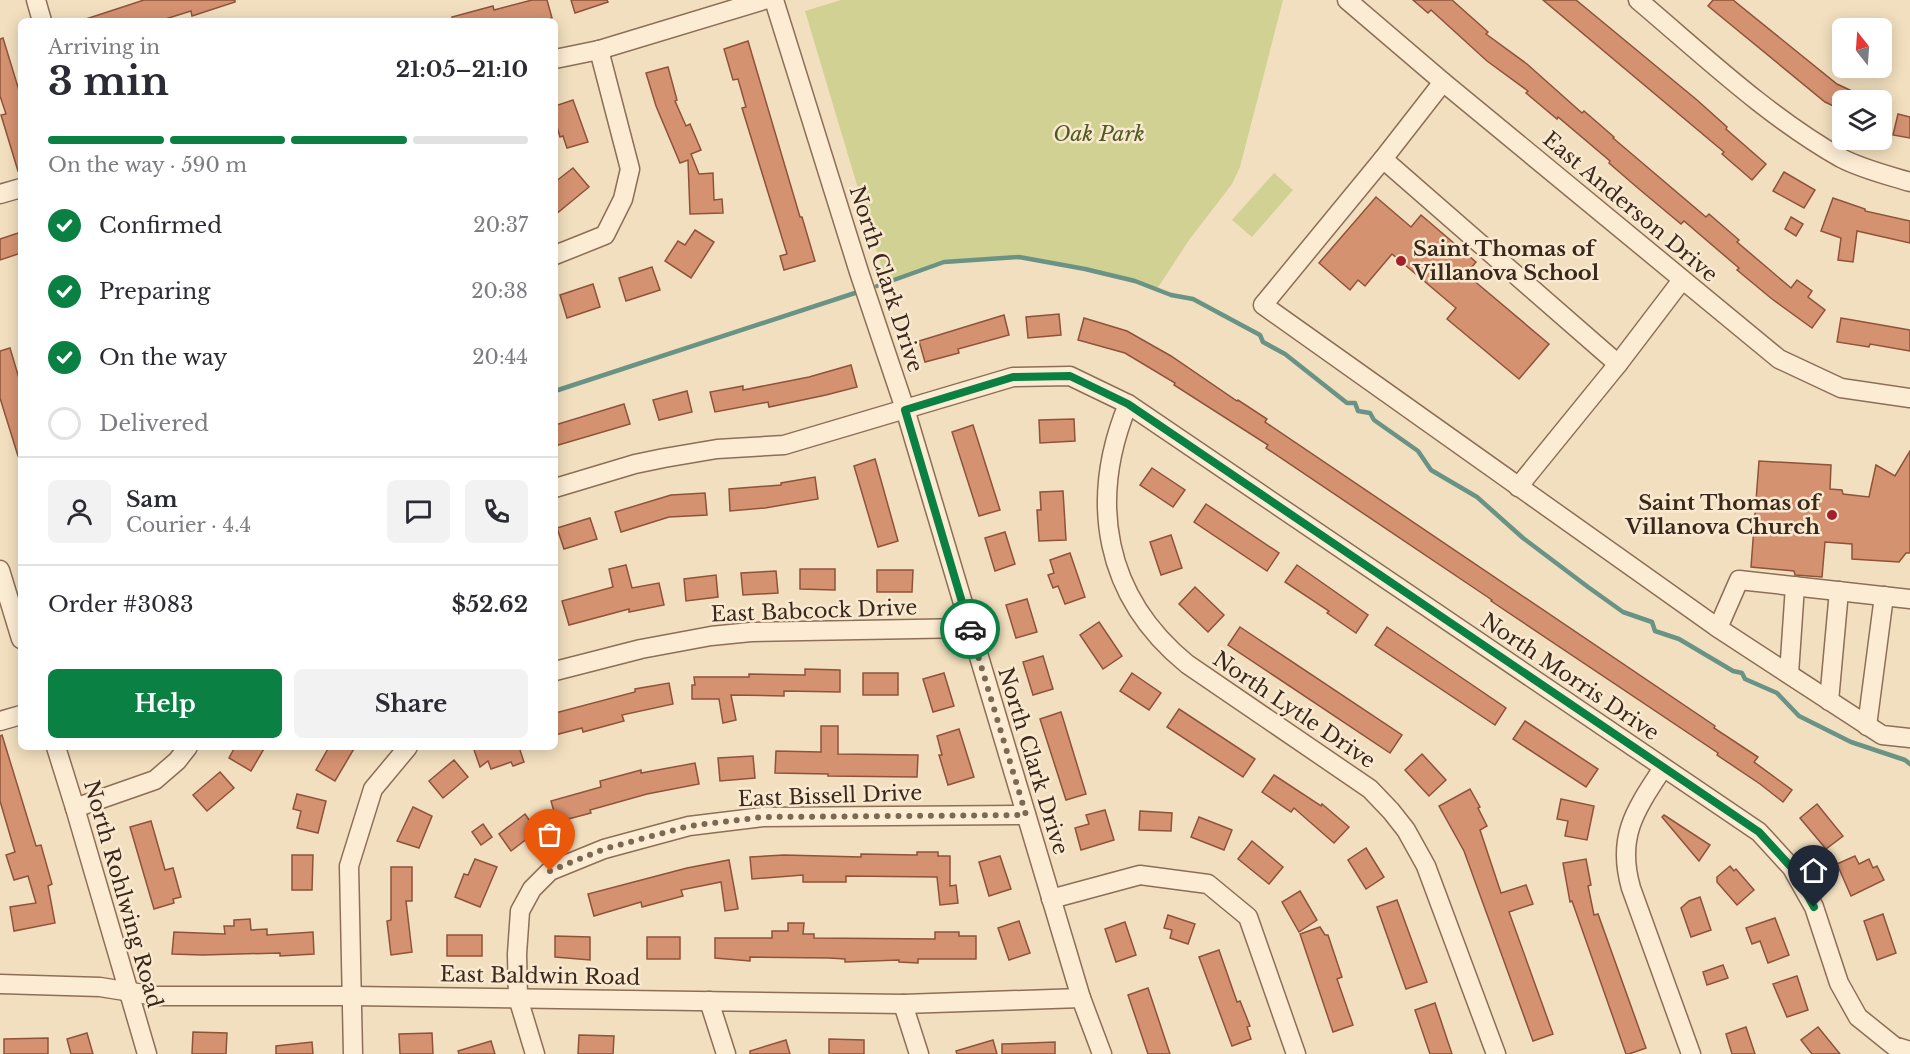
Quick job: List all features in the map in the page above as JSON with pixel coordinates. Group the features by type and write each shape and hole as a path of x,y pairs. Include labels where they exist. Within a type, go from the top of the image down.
{"street":[{"path":"36,0 41,18"},
{"path":"558,58 599,50 764,0"},
{"name":"North Clark Drive","path":"774,0 859,272 905,410 1081,998 1102,1054"},
{"name":"East Anderson Drive","path":"1347,0 1779,359 1841,388 1910,398"},
{"path":"1638,0 1774,113 1841,158 1872,171 1910,182"},
{"path":"558,254 605,235 623,199 630,169 599,50"},
{"path":"1443,82 1263,305 1718,628 1882,735 1910,738"},
{"path":"1383,159 1618,364"},
{"path":"0,194 18,189"},
{"path":"1518,487 1618,364 1682,280"},
{"name":"North Morris Drive","path":"558,487 635,464 664,458 717,449 784,445 1013,377 1070,376 1128,404 1759,832 1792,868 1814,907 1839,983 1858,1017 1894,1046 1910,1051"},
{"name":"North Lytle Drive","path":"1128,404 1116,432 1110,458 1106,499 1111,546 1135,605 1160,640 1187,664 1370,789 1391,811 1412,839 1426,866 1496,1054"},
{"path":"0,570 18,629"},
{"path":"1718,628 1739,580 1910,599"},
{"path":"1789,674 1795,586"},
{"path":"1829,701 1839,591"},
{"path":"1868,726 1884,596"},
{"name":"East Babcock Drive","path":"558,670 640,649 711,636 751,632 970,628"},
{"path":"0,721 18,717"},
{"name":"North Rohlwing Road","path":"57,750 147,1054"},
{"path":"75,808 155,780 185,750"},
{"path":"353,1054 349,866 373,789 406,750"},
{"path":"1663,768 1634,814 1626,849 1626,863 1631,888 1691,1054"},
{"name":"East Bissell Drive","path":"519,998 517,954 520,911 532,889 550,871 604,849 689,826 763,817 1026,815"},
{"path":"1051,900 1140,875 1208,884 1248,917 1296,1054"},
{"name":"East Baldwin Road","path":"0,984 100,987 156,996 352,996 903,1004 1081,998"},
{"path":"519,998 535,1054"},
{"path":"709,1000 726,1054"},
{"path":"903,1004 919,1054"}],"green space":[{"name":"Oak Park","path":"841,0 1283,0 1240,167 1232,184 1189,240 1157,289 1135,281 1085,269 1019,257 944,262 886,282 805,11"},
{"path":"1274,173 1293,190 1252,237 1232,220"}],"building":[{"path":"144,0 235,0 235,2 192,16 191,11 169,18 89,18"},
{"path":"532,0 547,0 552,18 452,17 493,6 494,10"},
{"path":"571,0 607,0 608,2 575,13"},
{"path":"1413,0 1452,0 1488,32 1486,34 1527,64 1582,113 1584,111 1706,217 1709,214 1739,240 1737,242 1791,288 1797,280 1812,291 1808,297 1825,310 1812,328 1737,270 1739,268 1684,221 1681,224 1639,189 1609,163 1610,161 1526,93 1528,91 1487,61 1431,10 1428,13"},
{"path":"1543,0 1576,0 1697,100 1766,164 1752,180 1722,154 1724,152"},
{"path":"1713,0 1733,0 1837,84 1850,90 1832,90 1832,105 1825,102 1708,6"},
{"path":"3,38 18,87 18,171 1,115 6,114 0,96 0,39"},
{"path":"748,41 815,261 784,270 780,256 787,254 742,108 746,107 738,79 733,80 724,49"},
{"path":"668,67 677,100 675,101 686,126 690,124 701,150 691,154 699,174 713,173 714,200 722,199 723,213 690,214 688,160 680,163 656,106 646,73"},
{"path":"573,100 588,142 567,148 563,136 560,137 558,130 558,105"},
{"path":"1898,114 1910,117 1910,138 1893,135"},
{"path":"573,168 589,187 558,213 558,180"},
{"path":"1784,172 1815,190 1804,208 1773,191"},
{"path":"1376,197 1411,227 1421,215 1476,262 1466,274 1549,344 1519,379 1447,319 1456,308 1392,254 1365,286 1358,280 1350,290 1319,263"},
{"path":"1833,198 1865,209 1865,211 1910,221 1910,243 1857,231 1853,262 1838,260 1841,238 1821,231"},
{"path":"1791,217 1803,224 1796,236 1785,229"},
{"path":"695,230 714,242 691,278 665,261 678,241 685,245"},
{"path":"18,233 18,254 0,260 0,239"},
{"path":"652,267 660,290 626,301 619,278"},
{"path":"593,284 600,307 567,318 560,295"},
{"path":"1059,314 1061,335 1028,338 1026,317"},
{"path":"1004,315 1009,335 958,349 959,353 925,362 919,341"},
{"path":"1084,318 1127,331 1171,356 1267,419 1265,422 1715,726 1714,728 1758,757 1754,762 1792,790 1783,802 1717,755 1718,753 1266,448 1268,445 1174,385 1175,383 1125,353 1078,340"},
{"path":"1841,318 1910,330 1910,351 1870,344 1869,347 1837,342"},
{"path":"10,348 18,375 18,456 0,398 0,351"},
{"path":"851,365 857,387 769,407 768,402 715,412 710,392 743,386 743,390 809,377"},
{"path":"687,391 692,412 659,420 653,400"},
{"path":"624,404 630,424 558,445 558,424"},
{"path":"1074,419 1075,441 1040,443 1039,420"},
{"path":"973,425 1000,510 979,516 952,432"},
{"name":"Saint Thomas of Villanova Church","path":"1910,451 1910,553 1906,553 1899,562 1852,559 1852,544 1825,542 1822,577 1795,575 1794,571 1751,567 1759,461 1831,465 1830,489 1842,490 1843,494 1869,497 1876,465 1895,476"},
{"path":"875,459 898,541 878,547 854,466"},
{"path":"1152,468 1185,490 1173,507 1140,485"},
{"path":"815,477 818,499 730,511 729,489 781,485 781,483"},
{"path":"1063,491 1066,540 1039,541 1037,510 1041,510 1040,492"},
{"path":"705,493 707,515 669,517 621,532 615,512 671,495"},
{"path":"1206,504 1279,553 1267,571 1194,522"},
{"path":"590,518 597,539 564,549 558,528"},
{"path":"1005,532 1015,564 995,571 985,538"},
{"path":"1171,535 1182,568 1161,575 1150,542"},
{"path":"1070,553 1085,597 1065,604 1058,586 1053,588 1048,575 1054,573 1050,560"},
{"path":"626,565 632,588 659,583 664,605 629,612 629,609 569,625 562,601 613,587 609,569"},
{"path":"1297,565 1368,615 1356,633 1327,613 1329,611 1285,582"},
{"path":"800,569 835,569 835,590 800,589"},
{"path":"877,570 913,570 912,592 877,592"},
{"path":"776,571 778,593 743,595 741,573"},
{"path":"716,575 718,597 686,601 684,579"},
{"path":"1195,587 1224,615 1208,632 1179,604"},
{"path":"1027,599 1037,632 1016,638 1006,605"},
{"path":"1099,622 1122,656 1103,669 1080,635"},
{"path":"1240,627 1402,735 1390,753 1228,645"},
{"path":"1387,627 1506,708 1495,725 1375,645"},
{"path":"1043,656 1053,689 1033,695 1023,662"},
{"path":"805,669 840,670 840,692 784,691 784,696 731,695 736,720 723,723 719,699 692,699 694,677 749,677 749,674 805,675"},
{"path":"863,673 898,673 898,695 863,695"},
{"path":"944,673 954,706 933,712 923,679"},
{"path":"1132,673 1161,693 1149,710 1120,691"},
{"path":"669,683 673,704 622,715 624,721 583,732 582,728 558,734 558,712 635,692 635,689"},
{"path":"1179,709 1255,759 1243,777 1167,727"},
{"path":"1061,712 1086,794 1066,800 1040,719"},
{"path":"1525,721 1598,769 1586,787 1513,739"},
{"path":"821,726 838,726 838,754 918,755 917,777 775,773 776,751 821,752"},
{"path":"959,729 974,777 948,785 939,755 942,755 937,736"},
{"path":"2,735 36,846 41,845 52,884 48,886 55,923 14,931 10,907 36,903 28,876 14,880 6,855 15,852 0,801 0,736"},
{"path":"233,750 263,750 251,771 229,758"},
{"path":"327,750 353,750 335,781 316,770"},
{"path":"474,750 520,750 524,762 513,766 511,762 491,769 488,761 480,767"},
{"path":"1422,754 1446,780 1429,796 1405,770"},
{"path":"753,756 755,778 720,781 718,758"},
{"path":"454,760 468,777 443,798 429,781"},
{"path":"695,763 699,784 647,794 557,822 551,801 601,787 600,781 641,770 641,773"},
{"path":"220,772 234,788 207,811 193,795"},
{"path":"1274,775 1321,806 1322,804 1349,827 1334,843 1294,808 1291,812 1262,792"},
{"path":"1470,789 1487,826 1480,830 1501,893 1526,885 1533,904 1509,912 1553,1034 1533,1041 1464,851 1439,806"},
{"path":"297,794 326,801 318,833 297,828 301,811 293,809"},
{"path":"1561,799 1594,806 1587,840 1565,836 1568,821 1557,819"},
{"path":"1817,804 1843,836 1826,849 1800,818"},
{"path":"413,807 432,816 419,848 397,841"},
{"path":"1105,810 1114,840 1081,850 1075,828 1089,824 1086,815"},
{"path":"1140,811 1172,813 1171,831 1139,830"},
{"path":"525,814 537,831 511,851 499,834"},
{"path":"1664,815 1710,845 1699,861 1662,817"},
{"path":"1199,817 1232,830 1224,850 1191,837"},
{"path":"151,821 165,870 173,868 181,897 173,899 174,903 154,909 130,827"},
{"path":"483,824 492,837 481,845 472,832"},
{"path":"1252,841 1283,867 1269,884 1238,859"},
{"path":"1366,848 1384,877 1366,889 1348,860"},
{"path":"917,852 938,852 938,856 950,856 950,886 956,885 958,903 940,905 937,877 846,876 846,882 803,882 803,875 752,879 750,857 784,855 861,857 861,854 917,855"},
{"path":"292,855 313,855 312,890 292,890"},
{"path":"1000,856 1011,889 989,896 979,862"},
{"path":"1855,856 1859,864 1869,859 1873,868 1877,866 1884,880 1851,896 1837,864"},
{"path":"475,859 497,867 480,907 455,897 464,874 468,875"},
{"path":"1586,859 1591,885 1588,886 1594,915 1598,914 1646,1048 1629,1054 1626,1054 1572,901 1570,902 1563,863"},
{"path":"729,860 738,909 725,911 721,882 681,890 683,896 642,907 641,902 594,916 588,894 687,868"},
{"path":"1730,866 1734,871 1736,869 1754,890 1737,905 1717,882 1717,877"},
{"path":"391,867 412,867 412,901 406,901 412,952 391,955 387,921 391,920"},
{"path":"1300,891 1317,920 1299,932 1282,902"},
{"path":"1700,897 1711,930 1691,937 1681,908 1689,901"},
{"path":"1397,900 1427,982 1406,989 1377,907"},
{"path":"1883,914 1896,953 1877,960 1864,921"},
{"path":"1168,915 1195,924 1188,944 1170,938 1172,930 1164,928"},
{"path":"1775,918 1789,955 1768,963 1760,941 1752,944 1746,928"},
{"path":"250,919 251,930 267,929 267,935 313,932 314,954 280,956 280,953 172,954 174,932 225,934 224,926 234,926 234,920"},
{"path":"1019,921 1030,953 1009,960 998,928"},
{"path":"1125,922 1136,955 1116,962 1105,929"},
{"path":"788,923 804,923 803,934 814,934 814,938 935,939 935,932 959,932 959,936 976,936 976,959 918,959 918,963 899,962 899,960 845,962 845,959 829,958 750,957 750,961 715,958 715,938 772,938 772,931 788,931"},
{"path":"1320,927 1325,935 1328,935 1342,977 1337,979 1353,1025 1333,1032 1300,934"},
{"path":"447,935 482,935 482,956 447,956"},
{"path":"555,936 590,937 590,960 555,957"},
{"path":"647,937 680,937 680,959 647,959"},
{"path":"1219,950 1237,1002 1240,1001 1250,1026 1247,1027 1251,1039 1232,1046 1199,957"},
{"path":"1723,965 1728,978 1707,985 1703,972"},
{"path":"1797,976 1808,1010 1787,1017 1773,984"},
{"path":"1148,988 1170,1054 1148,1054 1128,995"},
{"path":"1435,1003 1452,1054 1430,1054 1415,1010"},
{"path":"1746,1027 1755,1054 1732,1054 1726,1034"},
{"path":"1818,1027 1840,1054 1812,1054 1801,1040"},
{"path":"193,1032 227,1033 226,1054 192,1054"},
{"path":"87,1033 93,1054 71,1054 67,1039"},
{"path":"432,1033 433,1054 400,1054 399,1034"},
{"path":"579,1035 614,1036 613,1054 578,1054"},
{"path":"48,1038 48,1054 4,1054 4,1039"},
{"path":"829,1039 864,1040 864,1054 829,1054"},
{"path":"786,1040 790,1054 750,1054 750,1051"},
{"path":"993,1040 997,1054 957,1054 956,1051"},
{"path":"491,1041 495,1054 459,1054 458,1051"},
{"path":"312,1042 313,1054 276,1054 276,1046"},
{"path":"1055,1042 1055,1054 1002,1054 1002,1044"}],"waterway":[{"path":"877,286 944,262 1019,257 1135,281 1171,295 1193,299 1260,335 1263,342 1285,354 1347,403 1355,403 1358,411 1370,413 1374,420 1418,451 1431,470 1477,497 1523,538 1623,612 1652,622 1655,631 1679,639 1733,671 1742,673 1745,679 1777,693 1799,716 1851,742 1905,760 1910,764"},
{"path":"558,390 855,293"}],"way so far":[{"path":"550,871 604,849 689,826 763,817 1026,815 970,629"}],"place":[{"name":"Saint Thomas of Villanova School","path":"1401,261"},
{"name":"Saint Thomas of Villanova Church","path":"1832,515"}],"route":[{"path":"970,629 905,410 1013,377 1070,376 1128,404 1759,832 1792,868 1814,907"}]}
